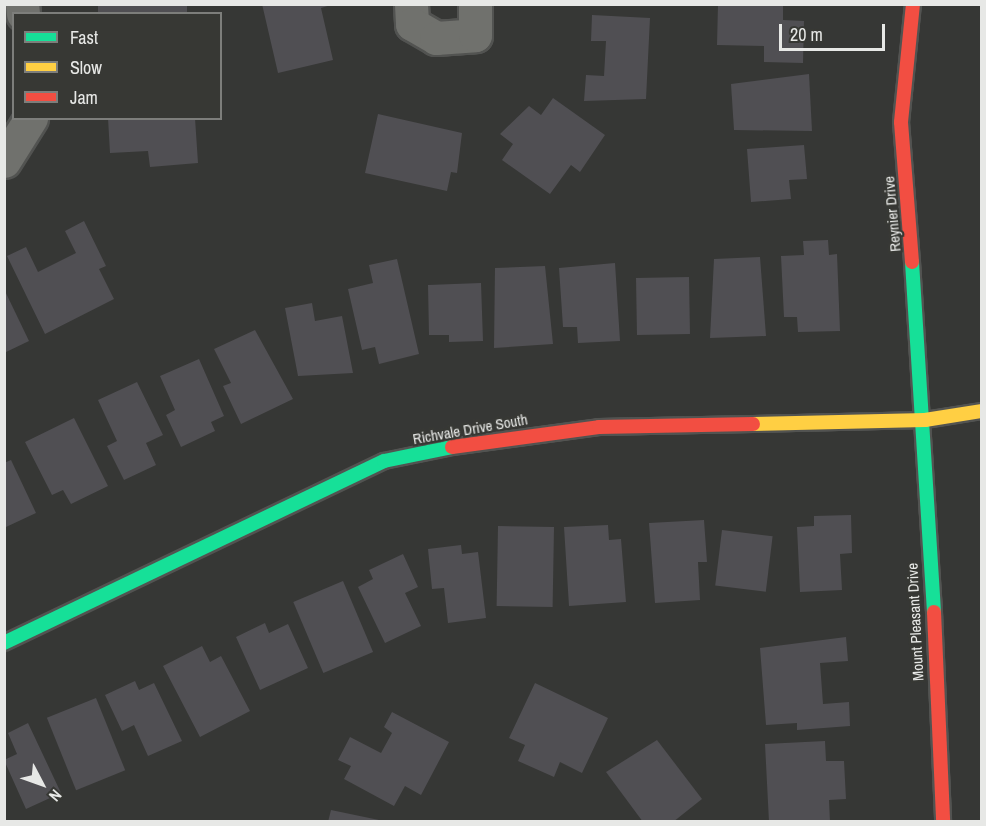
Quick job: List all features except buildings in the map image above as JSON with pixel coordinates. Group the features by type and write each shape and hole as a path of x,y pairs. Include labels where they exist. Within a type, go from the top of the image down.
{"street":[{"path":"411,4 412,24 436,38 475,35 475,4"},
{"name":"Reynier Drive","path":"913,4 901,122 925,420"},
{"path":"4,161 32,125 31,120"},
{"name":"Richvale Drive South","path":"4,644 384,462 480,441 599,427 925,420 981,411"},
{"name":"Mount Pleasant Drive","path":"925,420 943,822"}],"traffic: fast":[{"path":"912,262 934,612"},
{"path":"4,643 384,461 452,447"}],"traffic: slow":[{"path":"753,424 925,420 982,411"}],"traffic: jam":[{"path":"912,262 901,122 913,4"},
{"path":"452,447 599,427 753,424"},
{"path":"934,612 943,822"}]}
